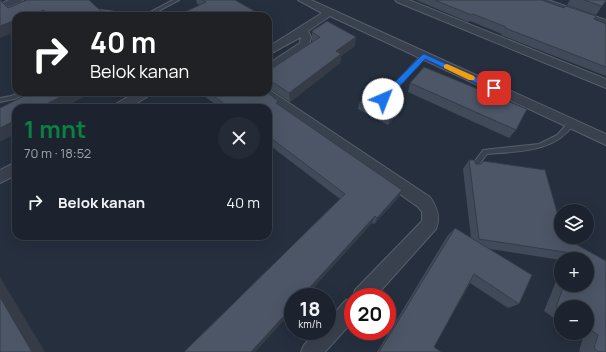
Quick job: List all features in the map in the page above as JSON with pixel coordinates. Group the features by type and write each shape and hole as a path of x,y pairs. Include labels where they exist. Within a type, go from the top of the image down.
{"street":[{"path":"0,7 18,0"},
{"path":"303,0 606,140"},
{"path":"400,0 606,84"},
{"path":"540,0 605,22"},
{"path":"272,49 330,12"},
{"path":"272,67 305,44 306,37 302,30"},
{"path":"126,104 139,96"},
{"path":"271,96 424,202 430,210 430,224 370,288"},
{"path":"0,177 12,170"},
{"path":"311,352 344,317"}],"lane":[{"path":"153,12 177,0"},
{"path":"101,11 108,12"},
{"path":"383,99 424,56"},
{"path":"0,100 17,96"},
{"path":"472,169 485,152 540,146 559,137 571,124"}],"building":[{"path":"0,0 8,8 27,0 89,0 102,12 45,12 44,10 38,12 12,12 12,22 0,26"},
{"path":"202,0 235,0 256,12 185,12 206,2"},
{"path":"435,0 542,0 564,8 566,6 596,16 594,19 606,24 606,67 473,14 471,15"},
{"path":"584,0 606,0 606,1 602,6"},
{"path":"327,21 356,37 336,51 341,54 289,93 272,82 272,68 320,37 312,31"},
{"path":"424,67 527,109 516,130 410,83"},
{"path":"373,90 403,105 390,119 359,103"},
{"path":"24,96 62,96 47,104 12,104 12,122 0,128 0,108"},
{"path":"214,96 272,96 278,101 276,103 402,190 377,218 375,216 309,288 284,288 284,316 251,352 184,352 345,194 272,139 272,104 224,104"},
{"path":"469,160 474,160 476,164 481,164 483,161 545,170 555,204 554,244 576,244 590,252 564,252 479,239"},
{"path":"455,228 532,275 519,304 474,274 434,347 441,352 379,352 386,340 396,340 396,324"},
{"path":"594,254 606,261 606,352 599,352 594,348 598,335 594,332 594,300 559,300 561,292 594,292"},
{"path":"0,297 32,352 0,352"}],"slow traffic":[{"path":"447,67 471,78"}],"route":[{"path":"383,99 424,56 494,88"}]}
